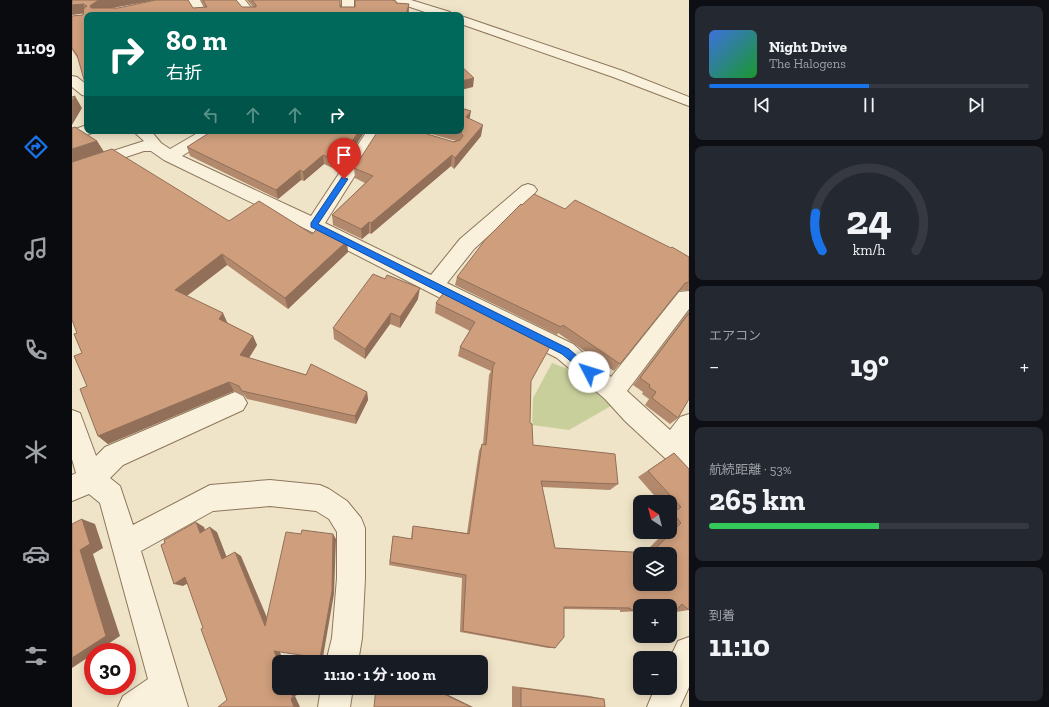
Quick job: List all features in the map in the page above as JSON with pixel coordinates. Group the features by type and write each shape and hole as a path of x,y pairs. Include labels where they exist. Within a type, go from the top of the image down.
{"street":[{"path":"194,0 200,12"},
{"path":"239,0 249,12"},
{"path":"348,0 348,12"},
{"path":"399,0 437,12"},
{"path":"464,21 618,74 689,102"},
{"path":"72,80 84,90"},
{"path":"72,136 84,131"},
{"path":"74,167 142,146 153,140 192,134"},
{"path":"314,225 373,134"},
{"path":"153,140 314,225 565,351 613,392 633,413 681,455 689,425"},
{"path":"434,285 467,244 528,190"},
{"path":"613,392 686,298 689,300"},
{"path":"82,484 114,456 235,403"},
{"path":"72,421 82,484"},
{"path":"82,484 111,495 169,697 134,707"},
{"path":"126,544 210,498 270,492 320,498 338,510 351,528 347,638 343,655"},
{"path":"663,707 689,652"},
{"path":"334,707 337,695"}],"green space":[{"path":"552,363 573,371 611,406 569,430 532,425 533,398"}],"building":[{"path":"72,0 101,0 90,6 91,8 118,8 156,0 188,0 193,8 207,7 203,0 236,0 242,7 256,7 252,0 340,0 340,7 355,7 355,0 392,0 396,1 396,3 409,4 407,12 84,12 84,80 77,55 72,48 72,16 83,15 84,8 87,6 83,4 72,5"},
{"path":"464,69 474,78 464,80"},
{"path":"464,109 471,111 466,117 483,125 455,158 452,155 371,223 369,222 361,229 332,215 373,176 354,168 376,134 427,134 454,142 460,140 463,136 462,134 464,134"},
{"path":"75,127 97,141 72,149 72,128"},
{"path":"207,134 357,134 338,162 323,155 303,172 300,170 276,190 187,147"},
{"path":"112,149 229,221 259,201 312,234 319,227 347,241 285,298 222,254 175,290 223,313 219,319 253,336 240,355 306,375 311,364 367,392 355,416 242,391 239,386 229,382 98,436 80,389 87,386 74,356 82,353 74,334 77,333 72,320 72,162"},
{"path":"534,194 565,209 575,200 671,248 672,247 689,257 689,282 685,283 620,364 563,325 561,327 457,277 485,240 521,204 522,205"},
{"path":"373,274 385,279 387,275 420,288 400,317 391,313 365,349 333,328"},
{"path":"445,291 551,345 531,381 530,423 532,424 533,445 615,454 618,484 541,481 555,548 633,552 633,591 677,591 677,547 657,547 665,539 677,539 677,527 681,523 677,518 677,510 681,507 677,503 677,495 670,495 648,471 674,453 689,469 689,610 682,604 677,609 677,599 633,599 633,610 630,608 564,607 564,637 555,648 463,631 466,575 390,562 393,536 412,539 413,526 469,534 482,444 486,445 493,366 495,363 460,347 475,322 436,303"},
{"path":"689,313 689,399 678,418 652,398 656,392 649,387 650,385 640,378"},
{"path":"82,519 90,544 80,550 106,636 95,643 84,643 84,650 72,658 72,524"},
{"path":"196,522 200,533 210,527 222,559 235,552 265,626 286,532 301,534 302,530 333,534 332,591 321,655 300,655 274,651 276,655 272,655 272,695 292,695 293,697 291,699 294,707 218,707 227,700 201,629 203,628 185,577 174,584 161,545 165,543 164,540"},
{"path":"521,688 604,699 605,707 521,707"},
{"path":"375,695 446,695 471,707 374,707"}],"route":[{"path":"344,179 314,225 565,351 589,372"}]}
